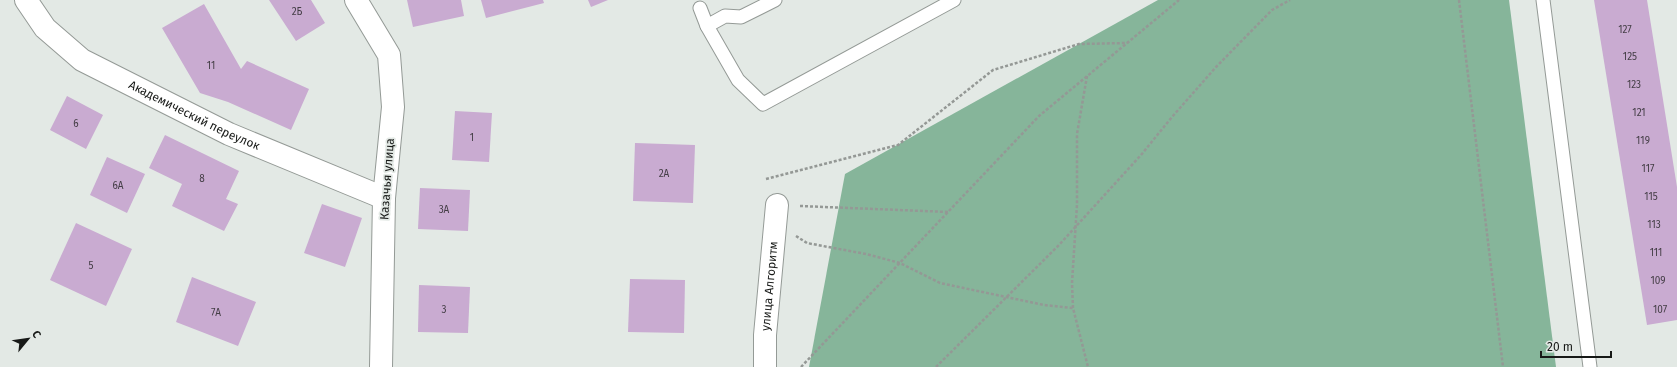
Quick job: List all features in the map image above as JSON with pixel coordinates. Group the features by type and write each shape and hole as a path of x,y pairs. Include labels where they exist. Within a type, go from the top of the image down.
{"street":[{"name":"Академический переулок","path":"26,0 46,28 82,60 229,134 384,198"},
{"name":"Казачья улица","path":"356,0 389,55 393,107 384,198 381,367"},
{"name":"улица Алгоритм","path":"765,367 765,335 776,214"}],"lane":[{"path":"707,26 725,16 741,17 775,0"},
{"path":"700,8 707,26 738,80 763,104 954,0"},
{"path":"1543,0 1590,367"}],"path":[{"path":"801,367 1039,116 1179,0"},
{"path":"936,367 1076,227 1141,155 1216,67 1272,10 1290,0"},
{"path":"1459,0 1502,367"},
{"path":"766,179 898,144 993,70 1079,44 1127,43"},
{"path":"1087,76 1078,134 1076,227 1072,283 1074,308 1088,367"},
{"path":"776,214 949,212"},
{"path":"776,214 807,243 866,254 900,263 940,283 1044,305 1074,308"}],"green space":[{"path":"1158,0 1509,0 1556,367 809,367 845,174"}],"building":[{"path":"269,0 311,0 325,23 296,41"},
{"path":"407,0 461,0 464,16 413,27"},
{"path":"481,0 543,0 544,3 486,18"},
{"path":"588,0 608,0 591,7"},
{"path":"1594,0 1647,0 1677,187 1677,320 1647,325"},
{"path":"204,4 241,69 247,61 309,89 291,130 228,102 200,93 162,28"},
{"path":"67,96 103,115 86,149 50,130"},
{"path":"455,111 492,113 489,162 452,160"},
{"path":"165,135 239,171 226,199 238,204 224,231 172,206 182,184 149,168"},
{"path":"635,143 695,145 693,203 633,201"},
{"path":"107,157 145,174 127,213 90,195"},
{"path":"420,188 470,190 468,231 418,229"},
{"path":"322,204 362,218 345,267 304,253"},
{"path":"76,223 132,249 106,306 50,280"},
{"path":"192,277 256,302 238,346 176,322"},
{"path":"630,279 685,280 684,333 628,332"},
{"path":"419,285 470,287 468,333 418,332"}]}
